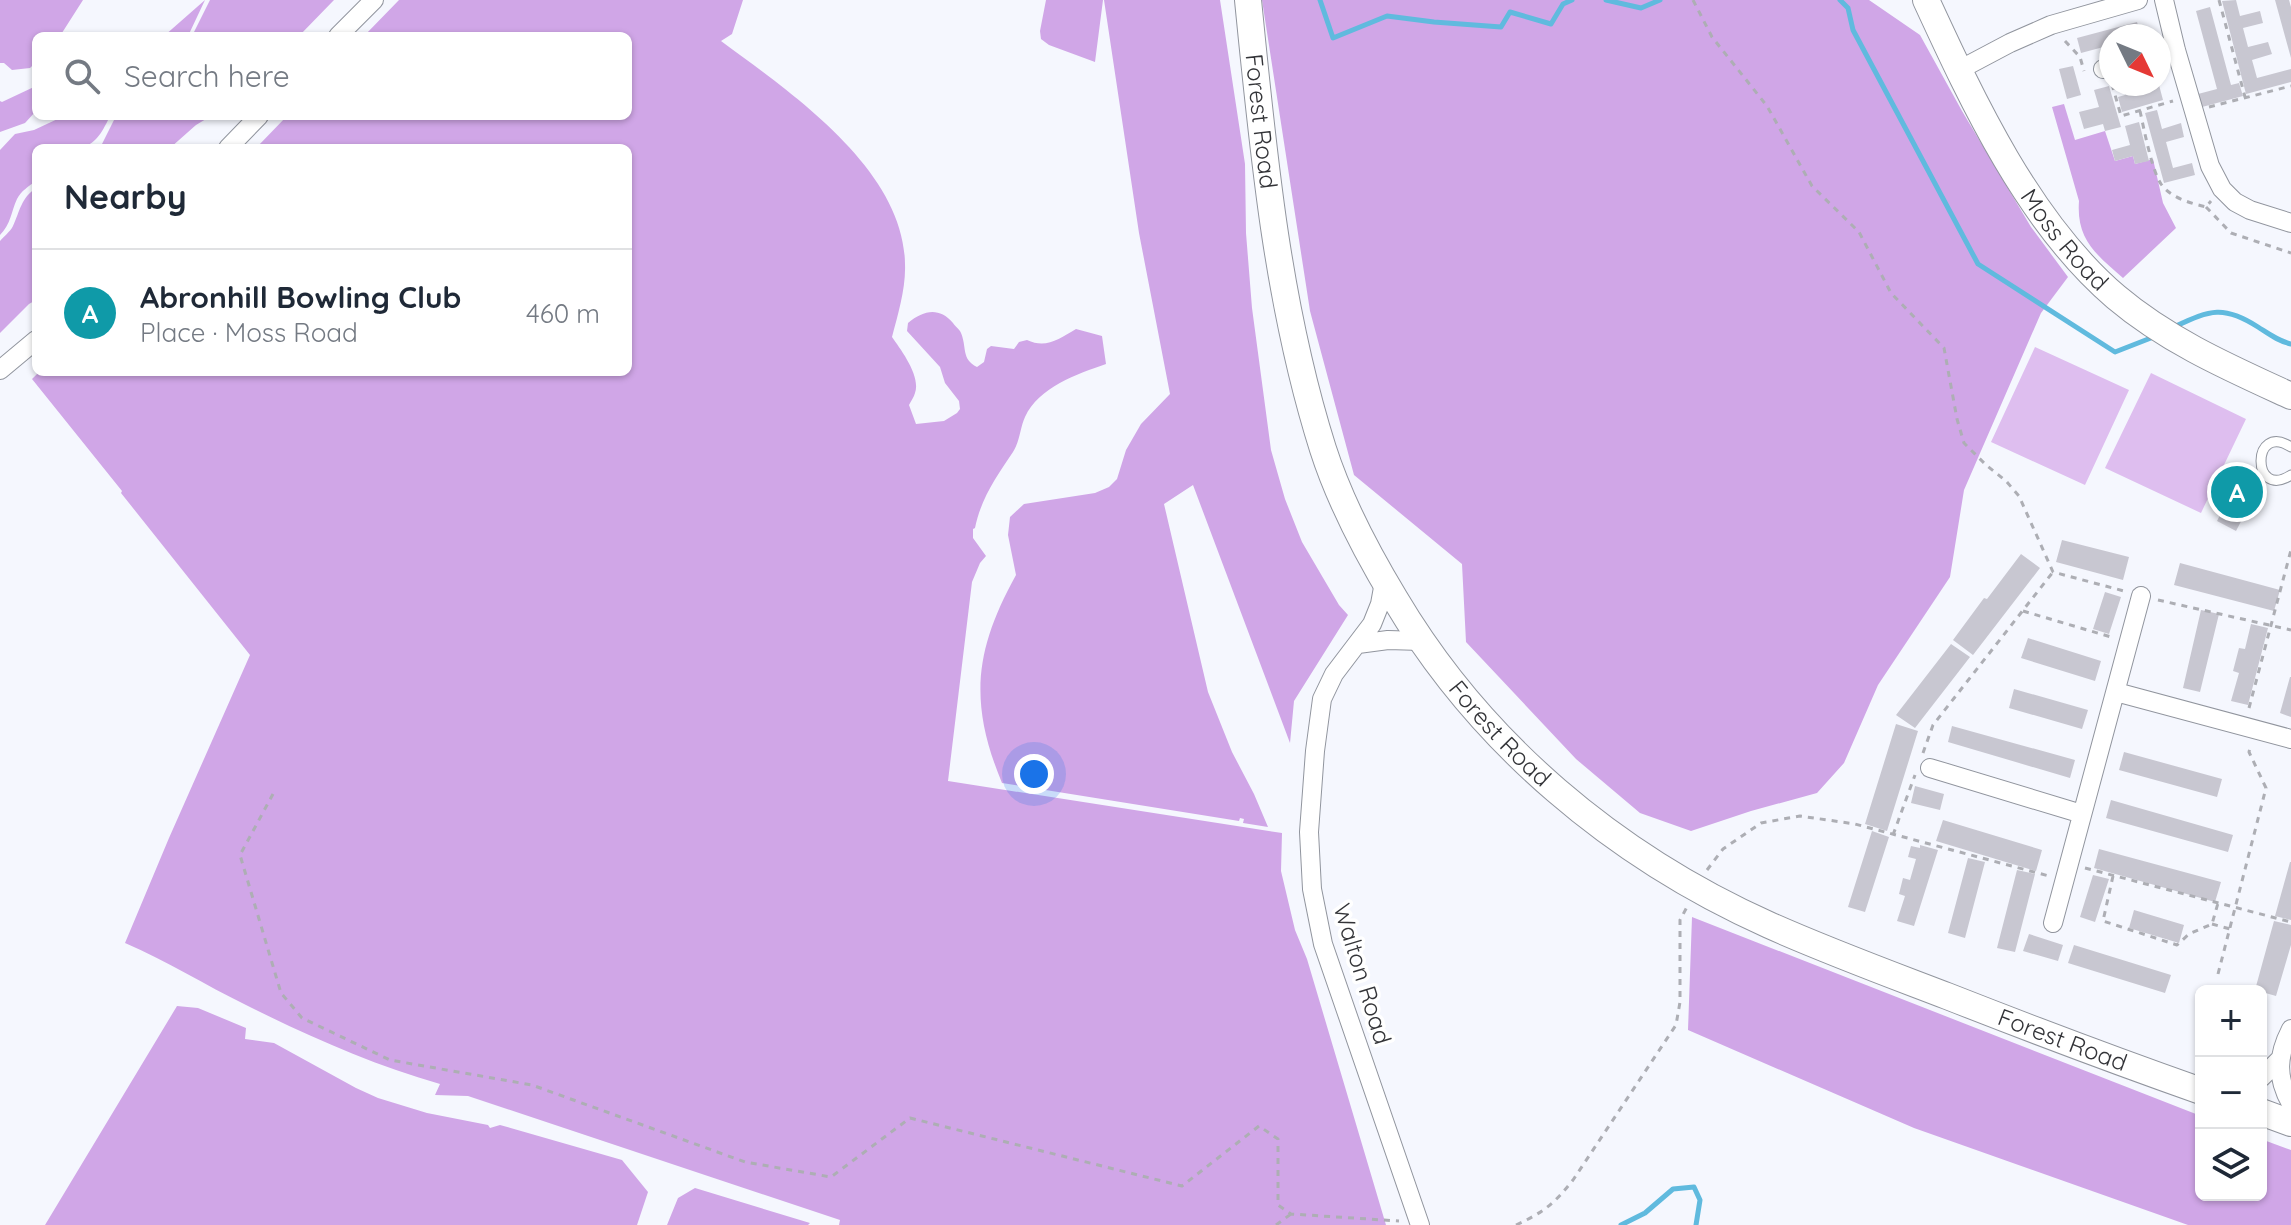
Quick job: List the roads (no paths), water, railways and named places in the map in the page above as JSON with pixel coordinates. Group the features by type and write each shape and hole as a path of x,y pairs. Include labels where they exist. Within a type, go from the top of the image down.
{"street":[{"path":"342,32 374,0"},
{"name":"Forest Road","path":"1248,0 1263,140 1287,299 1324,452 1362,544 1421,641 1467,700 1542,779 1623,843 1689,884 1765,924 1844,957 2195,1089"},
{"name":"Moss Road","path":"1926,0 2002,151 2047,221 2079,261 2116,297 2205,357 2291,396"},
{"path":"1959,70 2051,25 2115,3 2138,0"},
{"path":"2164,0 2165,24"},
{"path":"2171,60 2191,103 2210,166 2222,189 2235,202 2250,210 2291,223"},
{"path":"232,144 255,120"},
{"path":"0,370 32,343"},
{"name":"Walton Road","path":"1384,582 1376,615 1334,674 1322,699 1309,832 1312,889 1323,944 1420,1223"},
{"path":"2053,923 2141,596"},
{"path":"1358,644 1421,641"},
{"path":"2116,692 2291,739"},
{"path":"1924,762 2082,814"},
{"path":"2267,1072 2279,1060 2291,1029"},
{"path":"2279,1060 2281,1082 2291,1104"},
{"path":"2267,1114 2291,1123"}],"lane":[{"path":"2290,445 2272,443 2263,451 2260,462 2264,473 2274,479 2281,480 2291,475"}],"waterway":[{"path":"1320,0 1333,38 1387,16 1501,27 1510,12 1551,24 1563,4 1572,0"},
{"path":"1606,0 1641,8 1660,0"},
{"path":"1840,0 1848,8 1853,30 1978,264 2115,352 2156,336"},
{"path":"2176,326 2208,313 2226,313 2236,315 2291,344"},
{"path":"1621,1225 1645,1213 1673,1189 1694,1187 1700,1200 1696,1225"}],"place":[{"name":"Abronhill Bowling Club","path":"2237,492"}]}
